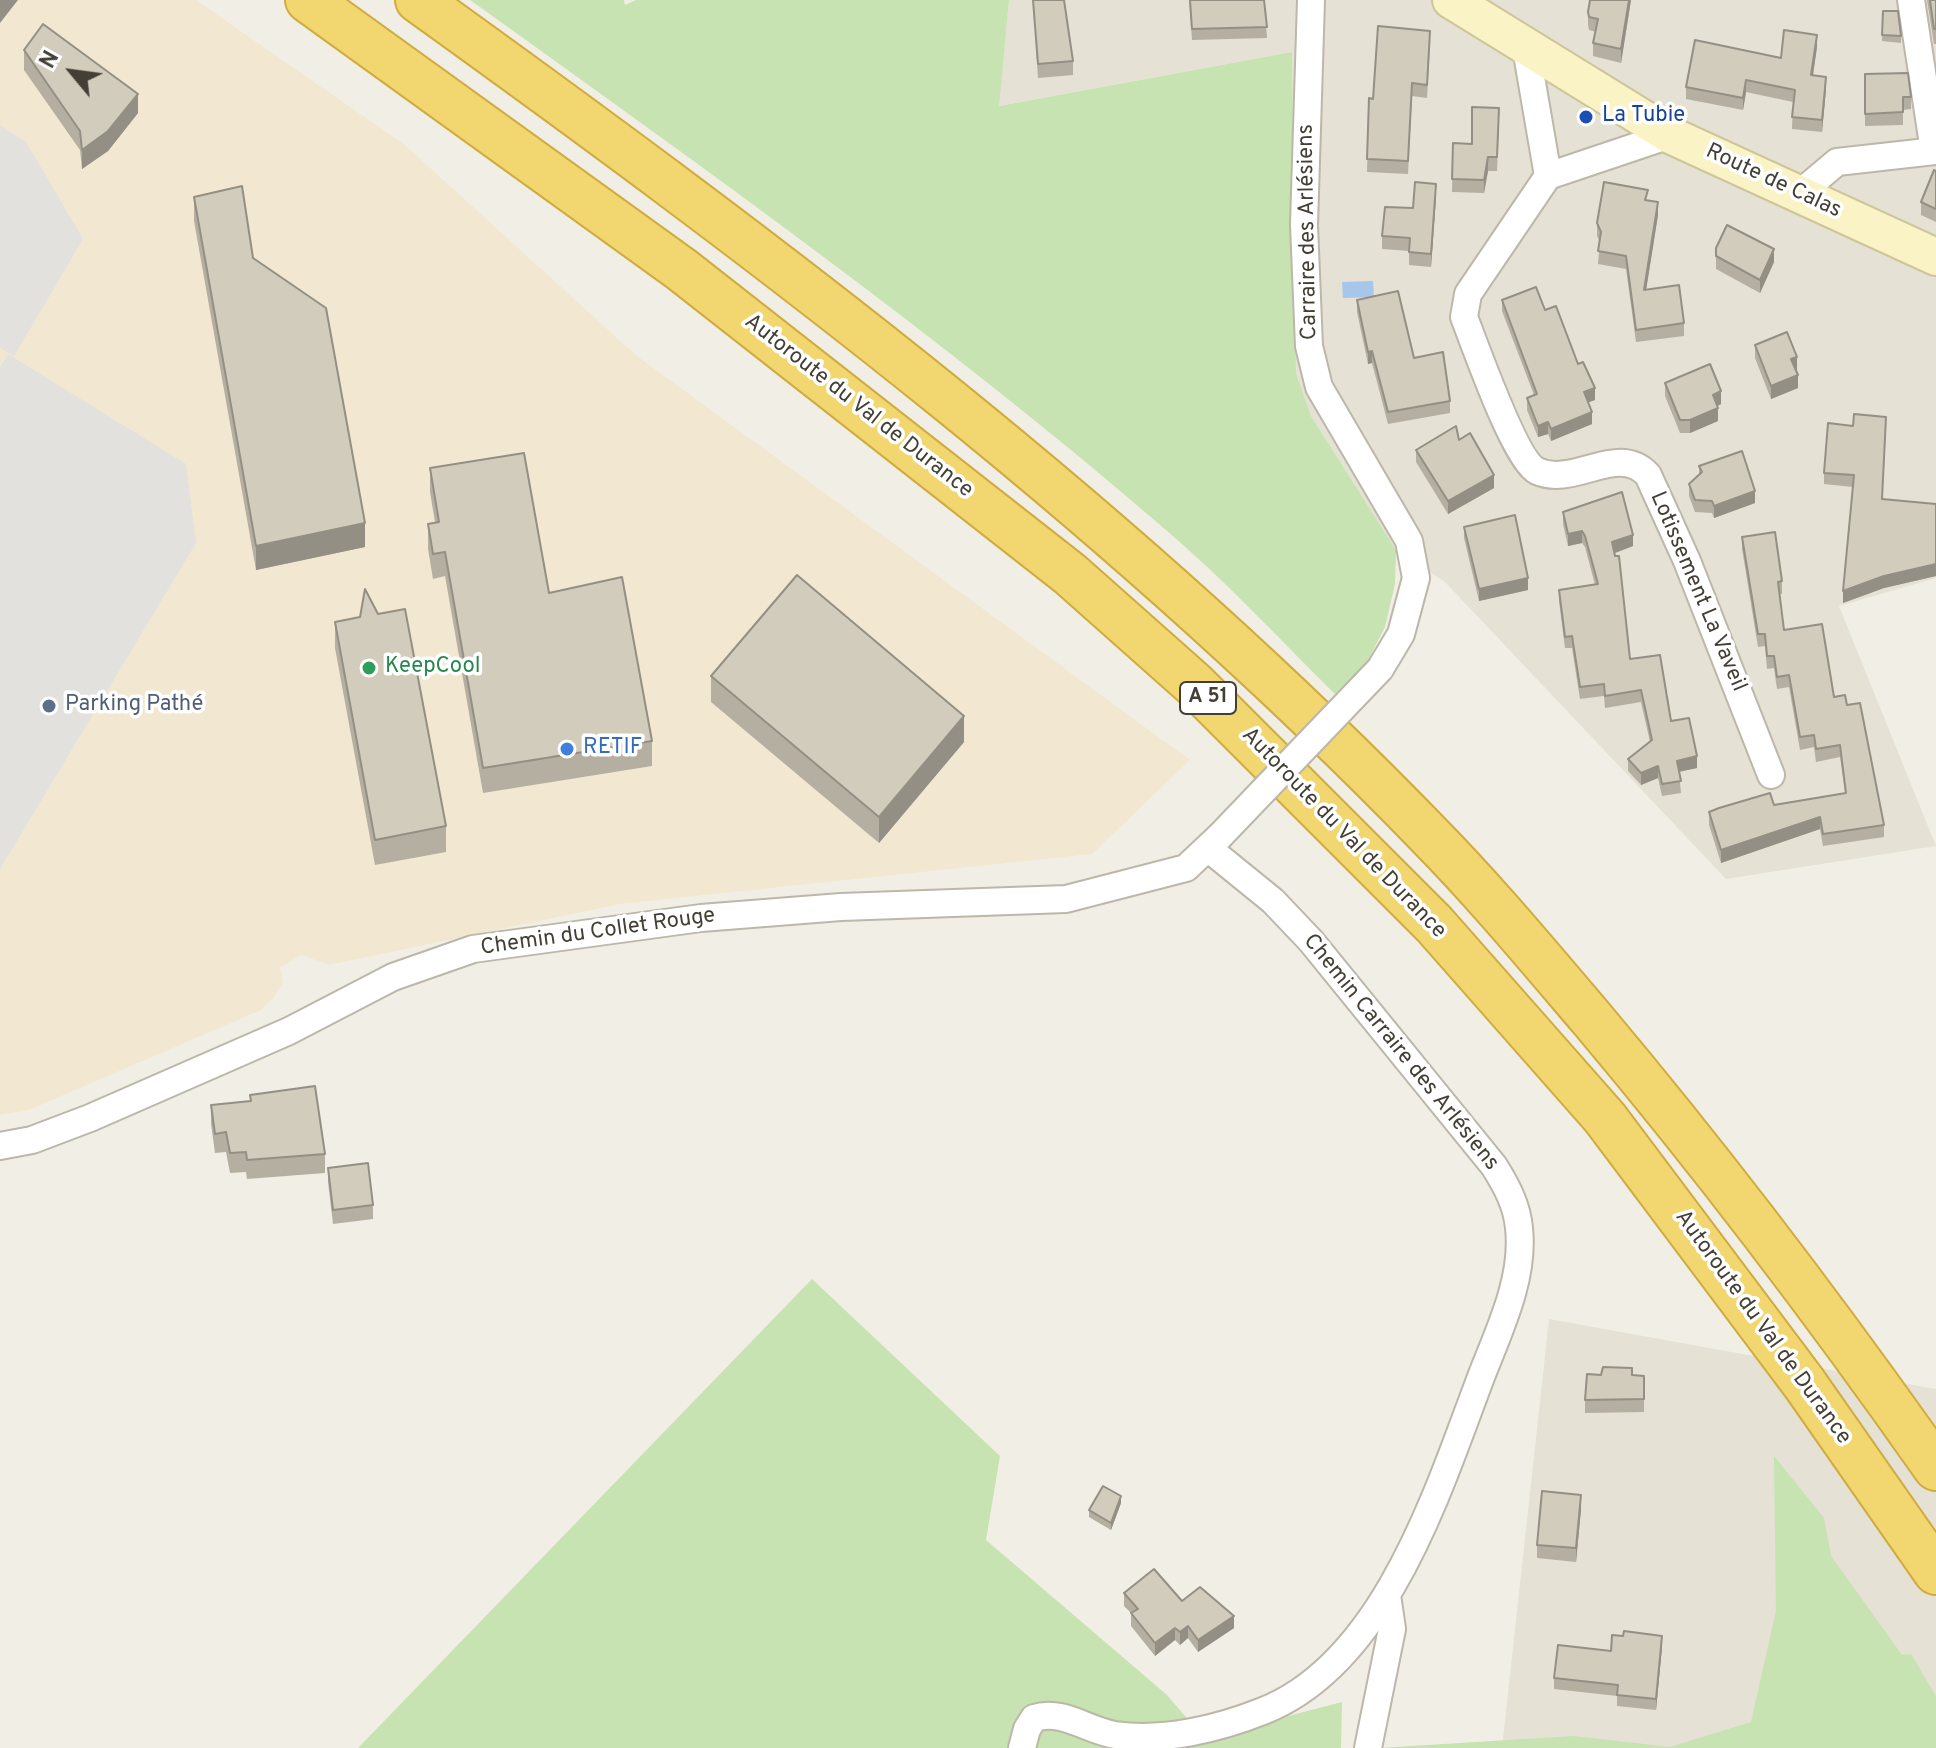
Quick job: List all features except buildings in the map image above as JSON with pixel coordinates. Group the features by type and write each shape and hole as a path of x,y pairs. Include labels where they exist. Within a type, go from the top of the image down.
{"highway":[{"name":"Autoroute du Val de Durance","path":"308,0 681,269 1070,574 1206,696 1434,924 1605,1118 1804,1383 1936,1572"},
{"name":"A 51","path":"418,0 743,236 943,393 1177,590 1307,715 1431,837 1664,1105 1760,1224 1936,1468"}],"main road":[{"name":"Route de Calas","path":"1451,0 1670,135 1936,257"}],"street":[{"name":"Carraire des Arlésiens","path":"1215,843 1380,669 1401,634 1416,578 1409,541 1319,387 1309,346 1304,225 1311,0"},
{"path":"1799,194 1837,162 1935,151 1911,0"},
{"path":"1526,48 1548,176 1670,135"},
{"name":"Lotissement La Vaveil","path":"1548,176 1468,294 1464,317 1519,451 1536,470 1559,475 1624,462 1640,467 1648,475 1687,561 1771,775"},
{"name":"Chemin du Collet Rouge","path":"0,1146 32,1140 90,1118 289,1031 393,977 473,949 715,917 841,907 1066,899 1186,868 1215,843"},
{"name":"Chemin Carraire des Arlésiens","path":"1022,1748 1027,1729 1034,1718 1048,1714 1112,1735 1144,1738 1185,1733 1265,1711 1322,1673 1355,1638 1387,1595 1427,1518 1507,1307 1519,1252 1516,1209 1494,1166 1311,941 1215,843"},
{"path":"1368,1748 1392,1629 1387,1595"}],"shaded area":[{"path":"0,0 196,0 405,145 637,356 1190,760 1092,854 620,904 329,965 302,955 280,967 283,983 261,1010 29,1110 0,1115"},
{"path":"1009,0 1936,0 1936,578 1839,606 1936,846 1726,879 1445,582 1396,550 1311,416 1296,373 1292,52 998,106"},
{"path":"0,125 26,142 83,239 14,356 0,348"},
{"name":"Parking Pathé","path":"8,354 186,464 196,543 0,869 0,367"},
{"path":"1549,1319 1936,1389 1936,1748 1502,1748"}],"green space":[{"path":"470,0 624,0 625,5 636,0 1009,0 999,106 1292,52 1296,373 1311,416 1396,550 1395,584 1385,627 1367,662 1335,694 1188,549 1082,459 824,257"},
{"path":"812,1279 1000,1456 986,1540 1167,1695 1204,1738 1342,1702 1341,1748 358,1748"},
{"path":"1774,1456 1824,1518 1831,1556 1902,1655 1911,1654 1936,1696 1936,1748 1378,1748 1574,1736 1670,1747 1751,1722 1776,1611"}],"water":[{"path":"1373,281 1374,297 1343,298 1342,282"}],"place":[{"name":"La Tubie","path":"1586,117"},
{"name":"KeepCool","path":"369,668"},
{"name":"Parking Pathé","path":"49,706"},
{"name":"RETIF","path":"567,749"}]}
